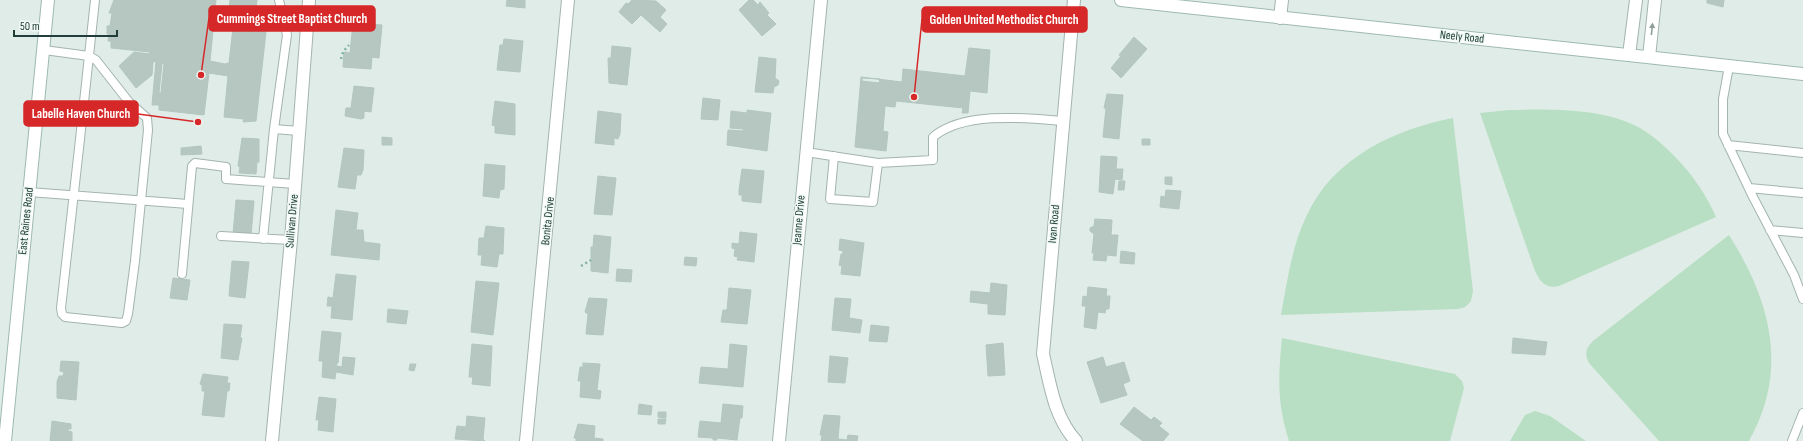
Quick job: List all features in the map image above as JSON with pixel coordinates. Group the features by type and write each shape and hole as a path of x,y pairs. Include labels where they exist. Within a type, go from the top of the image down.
{"street":[{"name":"East Raines Road","path":"5,441 48,0"},
{"name":"Sullivan Drive","path":"272,441 291,240 310,0"},
{"name":"Bonita Drive","path":"526,441 568,0"},
{"name":"Jeanne Drive","path":"779,441 821,0"},
{"name":"Ivan Road","path":"1074,0 1043,354 1056,406 1064,426 1076,441"},
{"name":"Neely Road","path":"1121,0 1803,74"},
{"path":"1280,18 1282,0"},
{"path":"1629,55 1636,0"},
{"path":"1649,57 1655,0"}],"lane":[{"path":"44,50 89,56 96,60 129,102 147,118 148,124 141,200 126,321 119,323 63,317 61,308 74,196 89,56 95,0"},
{"path":"263,239 274,129 287,35 279,0"},
{"path":"1729,66 1723,99 1723,134 1794,275 1803,299"},
{"path":"806,152 878,163 933,160 933,136 941,131 969,121 995,117 1063,120"},
{"path":"274,129 299,131"},
{"path":"1728,145 1803,153"},
{"path":"834,156 830,198 873,202 878,163"},
{"path":"182,274 192,166 195,163 226,167 226,179 295,184"},
{"path":"1749,188 1803,193"},
{"path":"29,192 188,204"},
{"path":"1770,230 1803,233"},
{"path":"221,236 291,240"},
{"path":"1792,441 1803,413"}],"path":[{"path":"341,59 342,52 349,45"},
{"path":"581,266 591,260"}],"green space":[{"path":"1509,110 1559,110 1594,113 1626,121 1640,128 1661,144 1691,175 1709,202 1716,217 1559,286 1554,287 1544,284 1535,271 1480,113"},
{"path":"1453,118 1473,291 1471,301 1465,307 1458,309 1281,315 1297,239 1307,215 1318,195 1333,177 1349,162 1388,138 1431,123"},
{"path":"1729,235 1744,260 1755,285 1764,310 1770,336 1771,362 1769,388 1761,414 1749,441 1659,441 1589,363 1586,354 1587,349 1593,341"},
{"path":"1282,338 1455,374 1462,381 1464,388 1450,441 1289,441 1280,402 1279,378"},
{"path":"1535,411 1550,416 1586,441 1510,441 1525,415"}],"building":[{"path":"114,0 216,0 210,61 225,64 229,63 233,28 227,27 230,0 257,0 254,25 261,25 260,31 266,32 256,121 243,122 244,119 224,117 228,76 209,73 204,115 159,110 159,105 152,105 156,61 153,62 152,75 136,88 119,66 134,52 149,54 150,52 111,48 111,41 108,41 109,34 107,34 107,26 110,26 112,13 109,13","holes":["162,63 164,63 161,93 159,93"]},
{"path":"507,0 525,0 525,8 506,6"},
{"path":"632,0 656,1 666,10 660,17 667,24 660,32 641,15 632,24 619,12 626,3 628,4"},
{"path":"749,0 753,0 758,5 760,2 769,13 767,15 776,24 762,36 739,10"},
{"path":"1707,0 1724,0 1723,7 1707,3"},
{"path":"353,23 382,25 379,58 372,57 371,69 343,67 344,52 350,53"},
{"path":"1134,37 1147,49 1121,78 1111,68 1121,56 1119,55"},
{"path":"504,39 523,41 520,72 497,70 500,45 503,45"},
{"path":"612,46 631,48 627,85 609,83 608,58 611,58"},
{"path":"969,48 990,50 987,93 970,91 968,113 962,113 963,108 896,101 895,107 885,106 883,131 888,132 886,151 855,147 861,77 875,79 862,78 862,81 879,83 880,79 902,82 903,69 965,76"},
{"path":"759,57 776,59 775,78 779,81 778,85 774,87 773,93 755,92"},
{"path":"354,86 374,88 371,112 364,111 364,118 361,119 345,116 346,108 351,108"},
{"path":"1107,94 1123,95 1119,139 1103,137 1106,108 1104,108"},
{"path":"703,98 720,100 718,120 701,119"},
{"path":"495,101 515,104 515,135 495,133 495,126 492,125"},
{"path":"747,110 771,113 767,151 727,145 728,130 743,131 744,129 730,128 731,111 747,113"},
{"path":"598,111 621,114 620,134 618,139 614,138 614,145 595,143"},
{"path":"382,137 392,138 392,145 382,145"},
{"path":"242,138 259,139 259,162 257,162 256,174 239,173 240,167 238,166"},
{"path":"1142,139 1150,139 1150,145 1142,145"},
{"path":"201,146 202,154 181,155 181,148"},
{"path":"344,148 364,150 363,170 361,175 357,175 355,189 338,187"},
{"path":"1101,156 1117,157 1116,169 1123,169 1122,180 1115,179 1113,194 1099,192"},
{"path":"485,164 505,166 504,189 500,190 499,198 483,196"},
{"path":"742,169 764,171 761,203 742,201 742,195 739,195 739,190"},
{"path":"598,176 616,178 612,215 594,214"},
{"path":"1165,177 1172,177 1172,185 1165,184"},
{"path":"1119,181 1125,181 1124,190 1118,190"},
{"path":"1166,190 1181,191 1179,209 1160,207 1161,196 1165,197"},
{"path":"236,200 254,201 251,235 233,234"},
{"path":"336,210 358,213 356,230 363,230 364,242 380,244 379,260 331,255"},
{"path":"1095,219 1112,220 1111,235 1118,235 1116,256 1107,255 1106,261 1093,260 1094,253 1092,253 1094,234 1090,231 1090,228 1094,226"},
{"path":"486,226 504,228 503,254 499,254 497,267 481,265 482,255 478,255 479,238 484,238"},
{"path":"740,232 757,234 754,262 737,260 738,257 734,256 735,249 732,248 732,243 739,244"},
{"path":"594,235 611,237 608,273 591,271 591,247 593,247"},
{"path":"840,239 864,243 860,276 841,274 842,266 839,265 843,251 839,250"},
{"path":"1121,251 1135,253 1134,264 1120,263"},
{"path":"685,257 697,258 696,266 684,265"},
{"path":"232,261 249,262 245,298 229,296"},
{"path":"617,269 632,270 631,282 616,281"},
{"path":"336,274 356,276 352,320 331,318 332,306 327,306 328,297 333,298"},
{"path":"173,278 190,280 187,300 170,298"},
{"path":"476,281 499,283 493,335 471,332"},
{"path":"991,283 1007,285 1005,315 988,314 988,304 970,302 971,291 990,293"},
{"path":"1088,287 1107,289 1106,296 1110,296 1109,309 1106,309 1105,313 1098,312 1096,329 1084,327 1086,306 1082,306 1083,296 1087,297"},
{"path":"729,288 751,290 747,324 721,322 723,310 727,310"},
{"path":"589,298 607,299 603,335 586,334 588,314 585,312"},
{"path":"835,298 851,299 849,318 862,320 860,333 832,330"},
{"path":"388,309 408,311 406,324 387,322"},
{"path":"224,324 242,325 240,338 242,338 238,360 221,358"},
{"path":"871,325 889,327 887,342 869,341"},
{"path":"322,331 341,333 338,363 336,366 342,367 343,357 355,358 353,375 336,372 335,379 322,377 323,361 319,361"},
{"path":"1513,338 1547,342 1545,355 1512,353"},
{"path":"1003,343 1005,375 988,376 986,345"},
{"path":"472,344 492,346 490,386 472,384 473,377 469,377"},
{"path":"730,344 747,346 743,387 699,383 701,367 728,369"},
{"path":"830,356 848,358 845,383 828,382"},
{"path":"1103,357 1106,367 1124,362 1130,381 1123,384 1127,395 1101,403 1087,362"},
{"path":"61,361 79,362 76,400 57,398 57,382 59,376 63,376 64,372 60,371"},
{"path":"583,363 600,364 597,390 601,391 600,399 580,397 581,381 578,381 580,367 583,367"},
{"path":"410,364 416,364 414,371 409,370"},
{"path":"203,374 228,377 227,383 230,383 229,391 227,391 224,417 202,415 205,391 202,391 202,385 200,384"},
{"path":"319,397 336,399 333,432 318,430 319,420 316,420"},
{"path":"639,404 652,406 651,415 638,414"},
{"path":"723,404 743,406 737,440 717,438 717,440 713,440 713,438 698,437 700,421 721,423"},
{"path":"1134,407 1151,420 1154,417 1162,423 1159,426 1169,434 1163,441 1143,441 1120,424"},
{"path":"658,412 666,412 666,418 658,417"},
{"path":"824,415 840,416 838,439 847,440 848,435 858,436 857,441 821,441 822,435 820,435"},
{"path":"467,416 485,418 483,439 485,441 455,439 457,426 466,427"},
{"path":"658,419 666,419 665,424 658,424"},
{"path":"52,421 71,424 71,429 68,429 68,431 72,432 72,441 50,441"},
{"path":"578,424 595,426 594,438 603,439 603,441 576,441 576,438 574,438"}],"place":[{"name":"Cummings Street Baptist Church","path":"201,75"},
{"name":"Golden United Methodist Church","path":"914,97"},
{"name":"Labelle Haven Church","path":"198,122"}]}
